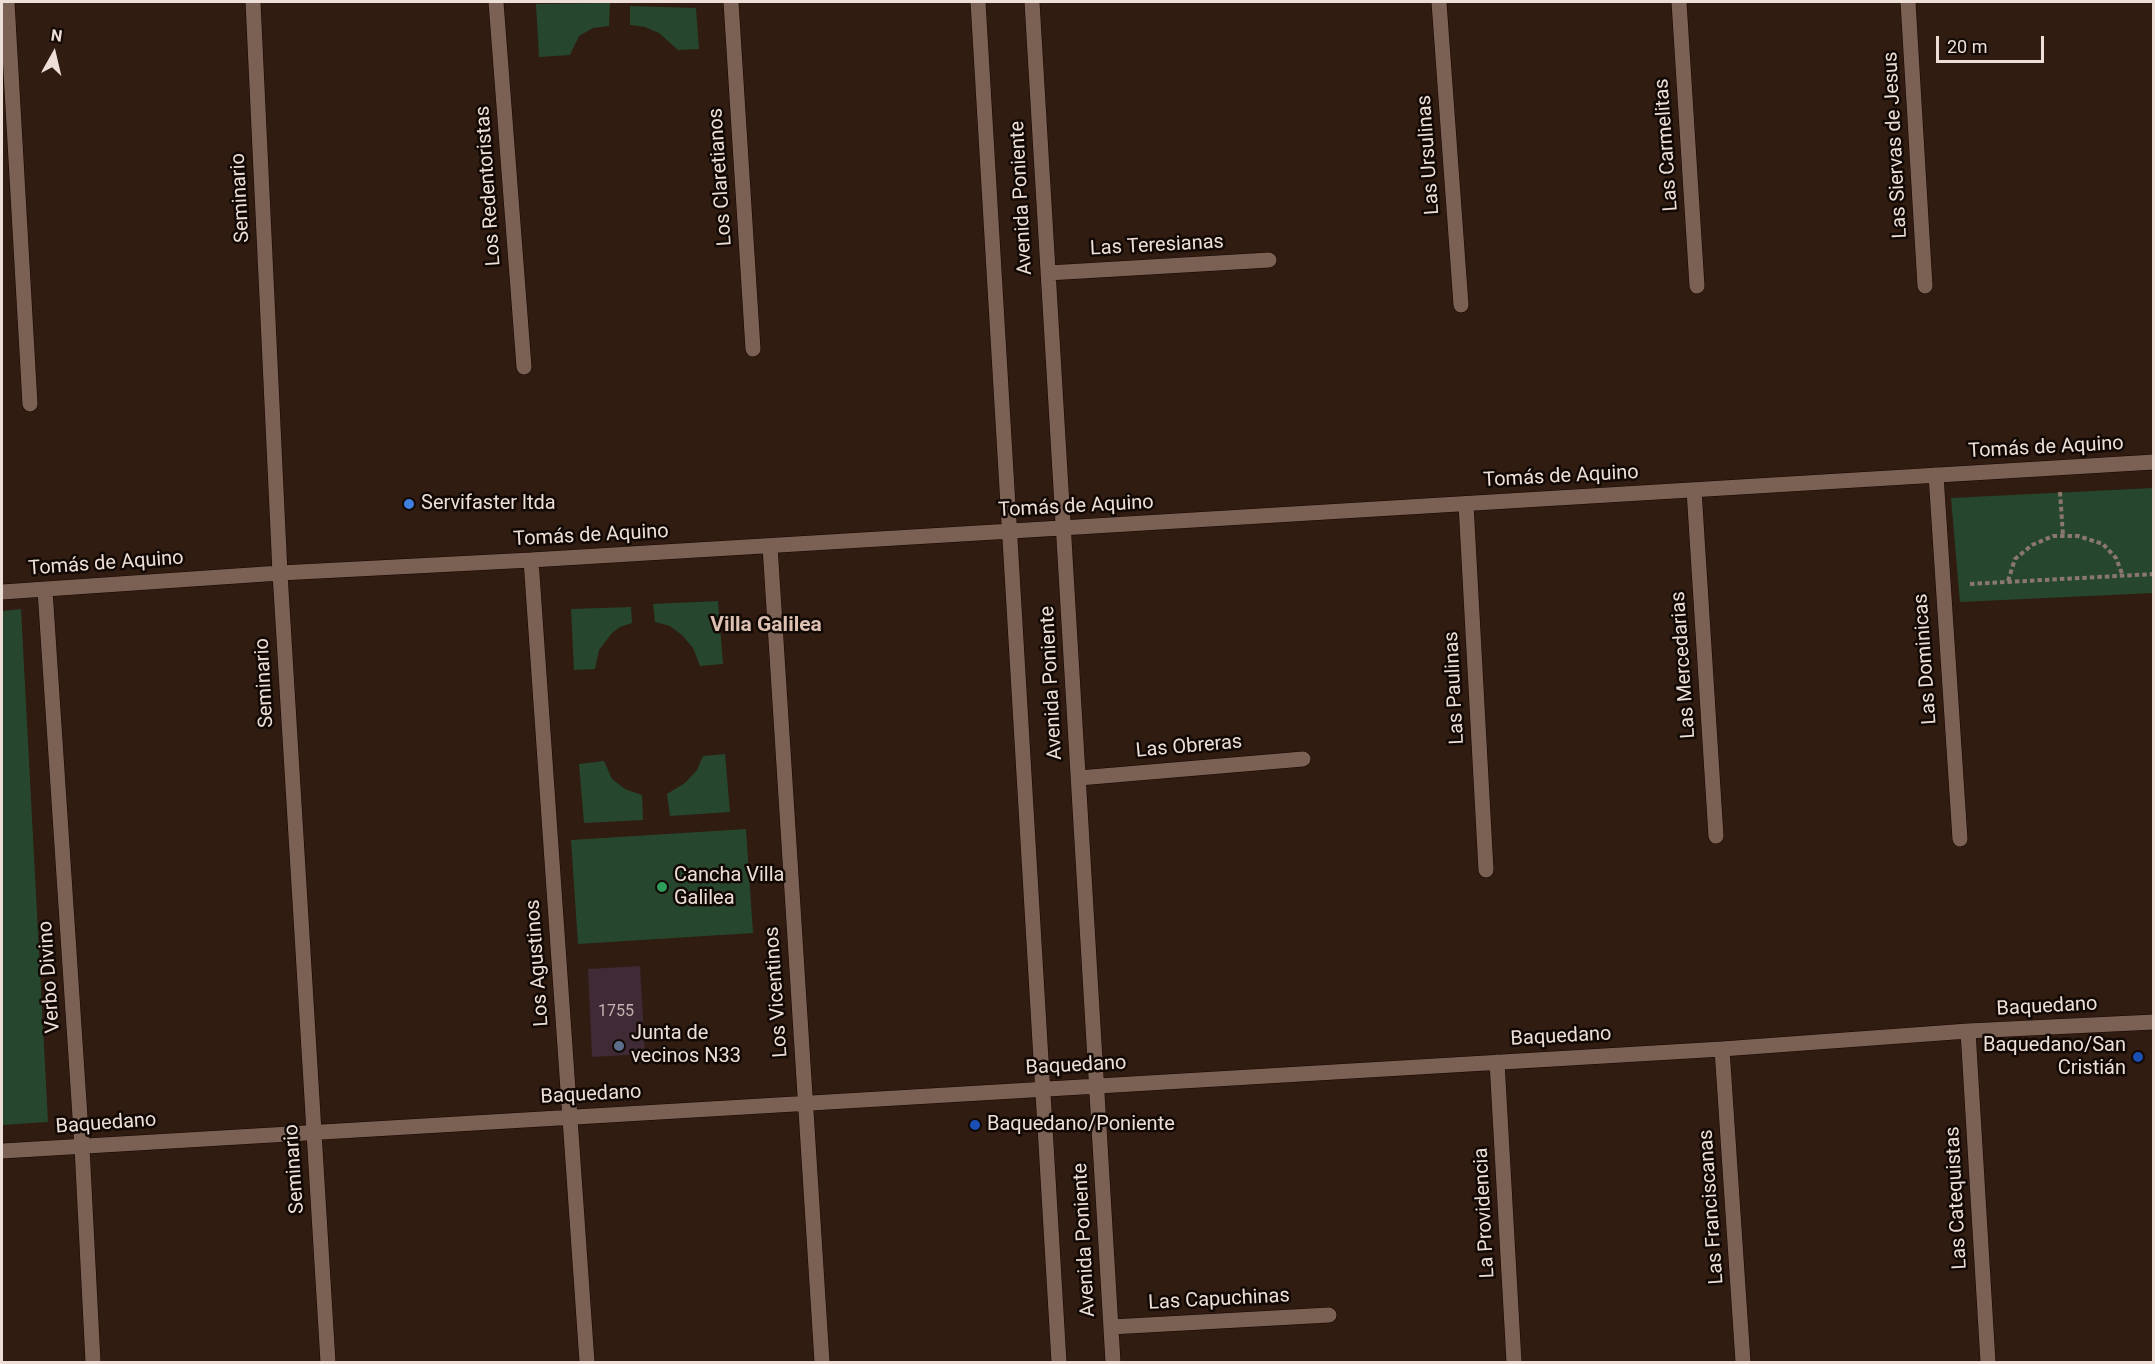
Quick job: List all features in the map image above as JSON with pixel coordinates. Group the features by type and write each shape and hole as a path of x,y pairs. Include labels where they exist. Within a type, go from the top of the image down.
{"street":[{"path":"7,2 30,404"},
{"name":"Seminario","path":"253,2 280,573 328,1362"},
{"name":"Los Redentoristas","path":"496,2 524,367"},
{"name":"Los Claretianos","path":"731,2 753,349"},
{"name":"Avenida Poniente","path":"978,2 1059,1362"},
{"name":"Avenida Poniente","path":"1032,2 1113,1362"},
{"name":"Las Ursulinas","path":"1438,2 1461,305"},
{"name":"Las Carmelitas","path":"1679,2 1697,286"},
{"name":"Las Siervas de Jesus","path":"1908,2 1925,286"},
{"name":"Las Teresianas","path":"1048,273 1269,260"},
{"name":"Tomás de Aquino","path":"2,592 280,573 1009,532 2154,462"},
{"name":"Las Dominicas","path":"1936,475 1960,839"},
{"name":"Las Mercedarias","path":"1694,490 1716,836"},
{"name":"Las Paulinas","path":"1466,504 1486,870"},
{"name":"Los Vicentinos","path":"770,546 822,1362"},
{"name":"Los Agustinos","path":"531,560 587,1362"},
{"name":"Verbo Divino","path":"45,590 82,1147 93,1362"},
{"name":"Las Obreras","path":"1079,778 1303,759"},
{"name":"Baquedano","path":"2,1151 1722,1049 1968,1031 2154,1022"},
{"name":"Las Catequistas","path":"1968,1031 1988,1362"},
{"name":"Las Franciscanas","path":"1722,1049 1743,1362"},
{"name":"La Providencia","path":"1497,1062 1514,1362"},
{"name":"Las Capuchinas","path":"1111,1328 1329,1315"}],"path":[{"path":"2058,468 2063,536"},
{"path":"2008,581 2015,559 2032,545 2052,536 2078,536 2103,544 2116,558 2123,576"},
{"path":"1942,585 2154,574"}],"green space":[{"path":"610,3 609,26 593,28 579,36 570,55 539,57 536,4"},
{"path":"630,6 696,8 699,49 678,50 659,33 645,27 630,25"},
{"path":"2153,488 2153,593 1960,602 1951,498"},
{"path":"718,601 723,664 700,666 693,648 682,635 670,626 655,622 653,604"},
{"path":"631,607 632,623 612,633 599,650 595,669 574,670 571,609"},
{"path":"21,609 48,1122 2,1125 2,611"},
{"path":"725,754 730,812 670,816 667,794 685,783 697,770 703,756"},
{"path":"604,761 612,779 625,789 642,795 643,820 584,823 579,764"},
{"name":"Cancha Villa Galilea","path":"746,829 753,933 578,944 571,840"}],"building":[{"path":"640,966 645,1054 592,1057 588,969"}],"place":[{"name":"Servifaster ltda","path":"409,504"},
{"name":"Cancha Villa Galilea","path":"662,887"},
{"name":"Junta de vecinos N33","path":"619,1046"},
{"name":"Baquedano/San Cristián","path":"2138,1057"},
{"name":"Baquedano/Poniente","path":"975,1125"}],"district":[{"name":"Villa Galilea","path":"766,626"}]}
